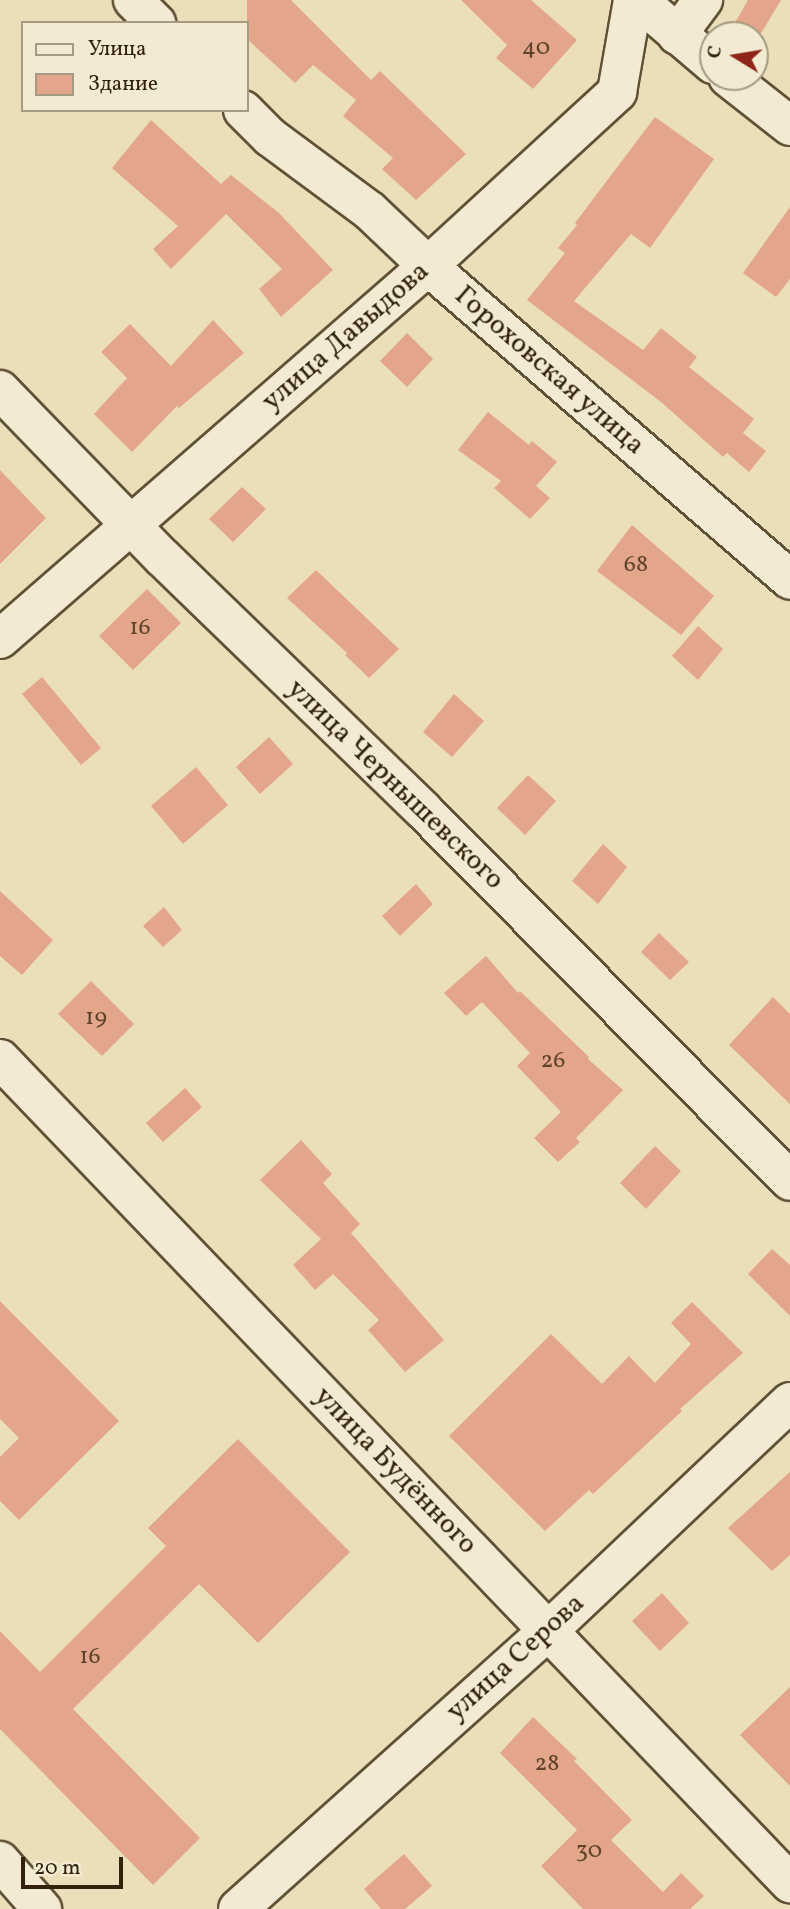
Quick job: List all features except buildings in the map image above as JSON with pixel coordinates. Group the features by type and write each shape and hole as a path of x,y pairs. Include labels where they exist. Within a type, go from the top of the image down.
{"street":[{"path":"133,0 154,21"},
{"path":"636,0 699,53"},
{"name":"улица Давыдова","path":"0,639 130,522 428,266 618,92 636,0"},
{"path":"677,35 703,0"},
{"path":"746,91 790,126"},
{"name":"Гороховская улица","path":"245,112 270,137 370,211 428,266 790,580"},
{"name":"улица Чернышевского","path":"0,390 790,1181"},
{"name":"улица Будённого","path":"0,1059 790,1883"},
{"name":"улица Серова","path":"238,1909 548,1630 790,1402"},
{"path":"0,1861 43,1909"}]}
